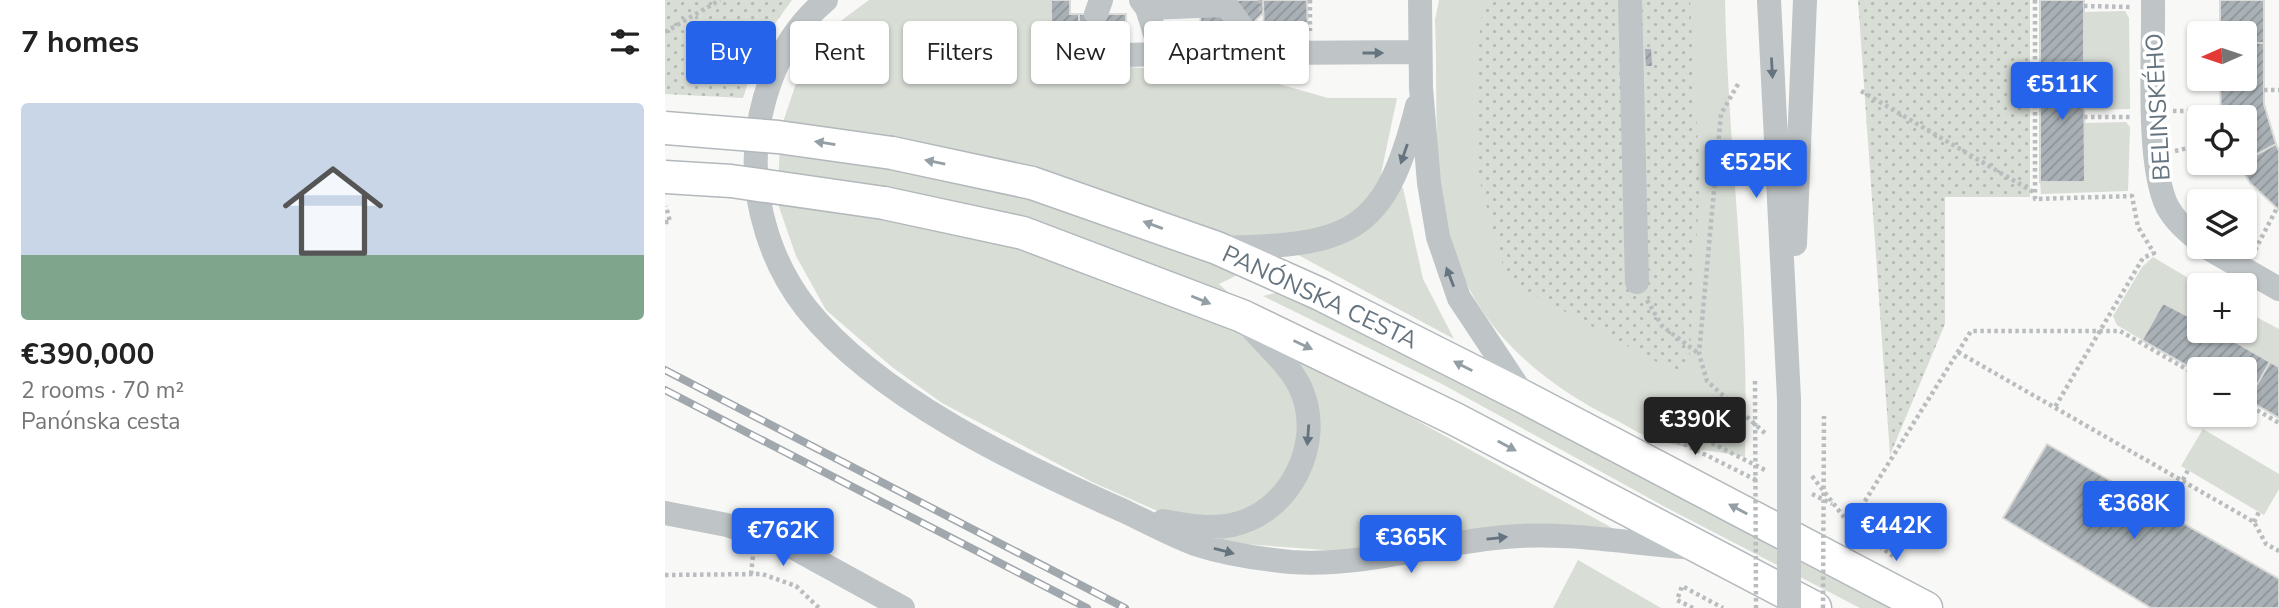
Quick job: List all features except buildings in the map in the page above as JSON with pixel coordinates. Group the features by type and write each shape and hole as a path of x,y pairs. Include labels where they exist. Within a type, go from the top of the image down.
{"main road":[{"name":"PANÓNSKA CESTA","path":"665,128 778,137 892,153 1032,183 1217,248 1320,294 1524,397 1926,608"},
{"name":"PANÓNSKA CESTA","path":"666,191 744,182 884,203 1023,233 1242,316 1455,419 1815,608"}],"street":[{"path":"826,0 795,29 765,99 755,167 759,202 766,232 788,284 840,345 898,391 1013,457 1138,517 1193,543 1245,556 1289,562 1363,560 1519,536 1702,549"},
{"path":"1630,0 1637,282"},
{"path":"1769,0 1789,399"},
{"path":"1789,608 1789,399 1805,0"},
{"path":"1418,2 1421,88 1429,183 1438,237 1450,278 1474,324 1524,397"},
{"name":"BELINSKÉHO","path":"2144,3 2144,114 2163,197 2176,220 2187,230"},
{"path":"1151,21 1144,4 1226,5 1238,21"},
{"path":"1309,53 1419,52"},
{"path":"1217,248 1304,244 1337,235 1367,218 1396,175 1421,88"},
{"path":"2227,259 2279,289"},
{"path":"1138,517 1189,525 1231,526 1267,508 1284,494 1296,476 1308,438 1302,392 1286,366 1242,316"},
{"path":"665,513 714,522 770,539 803,553 878,601 904,608"}],"path":[{"path":"665,32 720,0"},
{"path":"2035,0 2035,199 2132,196 2138,228 2154,253 2143,258 2055,407"},
{"path":"2084,6 2144,3"},
{"path":"1738,84 1721,114 1699,354 1707,381 1775,442"},
{"path":"2264,90 2279,90"},
{"path":"1861,91 2035,193"},
{"path":"2084,117 2187,112"},
{"path":"665,222 670,222 666,191"},
{"path":"2244,269 2277,208"},
{"path":"1637,282 1662,326 1699,354"},
{"path":"1850,525 1971,331 2120,331 2187,370"},
{"path":"1958,352 2254,522 2266,544 2279,551"},
{"path":"1755,381 1756,608"},
{"path":"2257,410 2279,423"},
{"path":"1823,608 1824,416"},
{"path":"1747,461 1674,424 1668,436 1756,480"},
{"path":"1804,468 1850,525 1893,556"},
{"path":"2183,480 2188,470"},
{"path":"2254,522 2259,512"},
{"path":"665,575 762,574 796,586 819,608"},
{"path":"1692,608 1677,600 1682,586 1723,608"}],"shaded area":[{"path":"665,0 792,0 776,22 686,21 686,84 748,84 743,98 665,94"},
{"path":"869,0 1051,0 1051,21 1031,21 1031,84 1130,84 1130,67 1144,68 1144,84 1279,84 1328,98 1397,98 1381,174 1403,188 1423,279 1454,339 1289,250 1219,284 1301,357 1625,535 1338,551 1230,543 1092,482 942,403 892,367 826,310 796,256 777,201 781,128 796,84 889,84 889,21 842,20"},
{"path":"1439,0 1725,0 1742,285 1745,457 1679,446 1640,433 1586,404 1535,369 1492,325 1461,272 1445,215 1437,132 1435,20"},
{"path":"1484,0 1690,0 1700,181 1689,365 1677,373 1507,280 1476,167 1477,52"},
{"path":"1858,0 2030,0 2030,197 1945,197 1945,324 1890,455"},
{"path":"2125,11 2129,18 2130,109 2084,110 2084,12"},
{"path":"2126,122 2130,127 2128,191 2041,194 2040,182 2084,182 2084,123"},
{"path":"2153,257 2187,277 2187,315 2164,303 2142,340 2117,325 2113,316 2142,267"},
{"path":"1288,290 1896,608 1860,608 1667,508 1442,384 1263,296"},
{"path":"2257,317 2279,329 2279,367 2237,343 2257,343"},
{"path":"2203,429 2279,474 2279,489 2264,515 2181,466"},
{"path":"1578,560 1661,608 1553,608"}],"railway":[{"path":"665,370 1125,608"},
{"path":"665,390 1087,608"}]}
